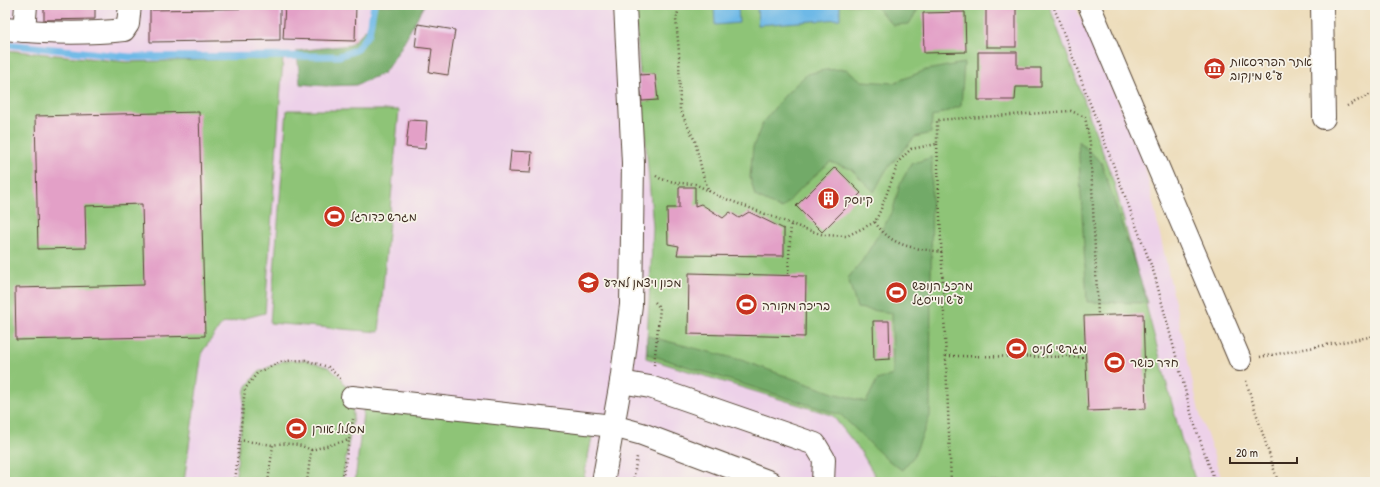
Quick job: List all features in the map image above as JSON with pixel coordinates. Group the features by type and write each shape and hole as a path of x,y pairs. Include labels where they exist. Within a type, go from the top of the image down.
{"street":[{"path":"26,5 15,30 106,32 124,30 128,24 130,5"},
{"path":"603,482 621,382 631,305 633,163 625,5"},
{"path":"1088,5 1240,360"},
{"path":"1322,5 1324,118"},
{"path":"621,382 650,387 815,444 824,458 823,482"},
{"path":"352,397 613,426 642,434 770,482"}],"path":[{"path":"680,5 676,19 679,52 680,110 695,141 703,175 709,192"},
{"path":"1053,5 1154,273 1193,420 1215,482"},
{"path":"1324,118 1375,92"},
{"path":"951,482 938,120 1071,111 1085,117 1090,144 1098,315"},
{"path":"633,163 661,179 679,183 695,184 709,192 791,224 824,235 847,236 875,222 899,161 911,149 938,144"},
{"path":"875,222 882,232 906,247 942,252"},
{"path":"788,274 791,224"},
{"path":"1278,482 1240,360 1375,336"},
{"path":"946,356 1085,358"},
{"path":"235,482 245,389 258,372 283,361 305,360 328,367 341,378 352,397 353,417 342,482"},
{"path":"239,440 273,445 281,443 307,447 311,450 349,440"},
{"path":"268,482 273,445"},
{"path":"307,482 311,450"}],"shaded area":[{"name":"מכון ויצמן למדע","path":"5,5 1075,5 1142,153 1199,411 1224,482 5,482"}],"green space":[{"path":"375,5 424,5 400,49 384,73 356,85 326,86 300,84 297,51 350,45 369,26"},
{"name":"מרכז הנופש ע\"ש ווייסגל","path":"634,5 1049,5 1114,183 1181,438 1196,482 877,482 860,450 832,415 646,358 653,227"},
{"path":"874,5 923,5 920,6 909,24 893,25"},
{"path":"5,50 127,62 283,58 265,313 222,324 202,352 184,482 5,482"},
{"path":"964,63 961,106 932,117 931,133 915,137 886,170 874,192 851,169 830,162 800,189 782,209 755,196 750,177 753,147 763,122 786,94 807,74 825,70 846,69 862,81 893,83 926,70"},
{"name":"מגרש כדורגל","path":"287,110 399,110 379,332 270,323"},
{"path":"1078,141 1101,162 1148,303 1087,302"},
{"path":"932,157 930,416 914,456 902,470 885,458 841,415 647,354 647,336 741,360 833,393 866,402 877,380 893,375 892,313 857,308 848,278 862,261 892,213 900,184 911,164"},
{"name":"מסלול אורן","path":"305,360 328,367 341,378 352,397 353,417 342,482 235,482 245,389 258,372 283,361"},
{"path":"365,396 596,417 583,482 355,482"}],"water":[{"path":"714,5 738,5 739,23 715,25"},
{"path":"757,5 840,5 840,19 758,25"}],"building":[{"path":"44,5 95,5 95,19 44,20"},
{"path":"285,5 356,5 355,41 283,39"},
{"path":"280,8 280,40 150,42 150,10"},
{"path":"986,8 1016,8 1016,47 986,47"},
{"path":"965,12 966,52 924,53 923,13"},
{"path":"418,24 455,30 448,75 429,72 432,49 415,47"},
{"path":"978,52 1017,52 1017,68 1041,68 1041,87 1016,87 1015,100 978,100"},
{"path":"655,74 658,100 642,101 639,75"},
{"path":"199,112 205,336 16,340 15,288 144,285 142,204 85,206 86,248 38,249 35,116"},
{"path":"409,120 427,121 425,149 406,147"},
{"path":"511,151 532,152 530,173 509,172"},
{"name":"קיוסק","path":"835,167 861,193 822,232 796,206"},
{"path":"679,187 695,187 695,206 701,204 723,218 730,212 739,218 749,212 784,229 784,256 677,255 679,246 668,244 667,208 679,208"},
{"name":"בריכה מקורה","path":"689,273 806,276 805,337 688,334"},
{"name":"חדר כושר","path":"1143,314 1146,409 1088,411 1084,316"},
{"path":"873,321 889,321 890,359 874,360"}],"waterway":[{"path":"5,44 129,57 339,56 356,50 369,33 374,5"}],"place":[{"name":"אתר הפרדסאות ע\"ש מינקוב","path":"1215,68"},
{"name":"קיוסק","path":"829,199"},
{"name":"מגרש כדורגל","path":"334,216"},
{"name":"מכון ויצמן למדע","path":"588,282"},
{"name":"מרכז הנופש ע\"ש ווייסגל","path":"896,292"},
{"name":"בריכה מקורה","path":"747,305"},
{"name":"מגרשי טניס","path":"1017,348"},
{"name":"חדר כושר","path":"1115,362"},
{"name":"מסלול אורן","path":"296,428"}]}
